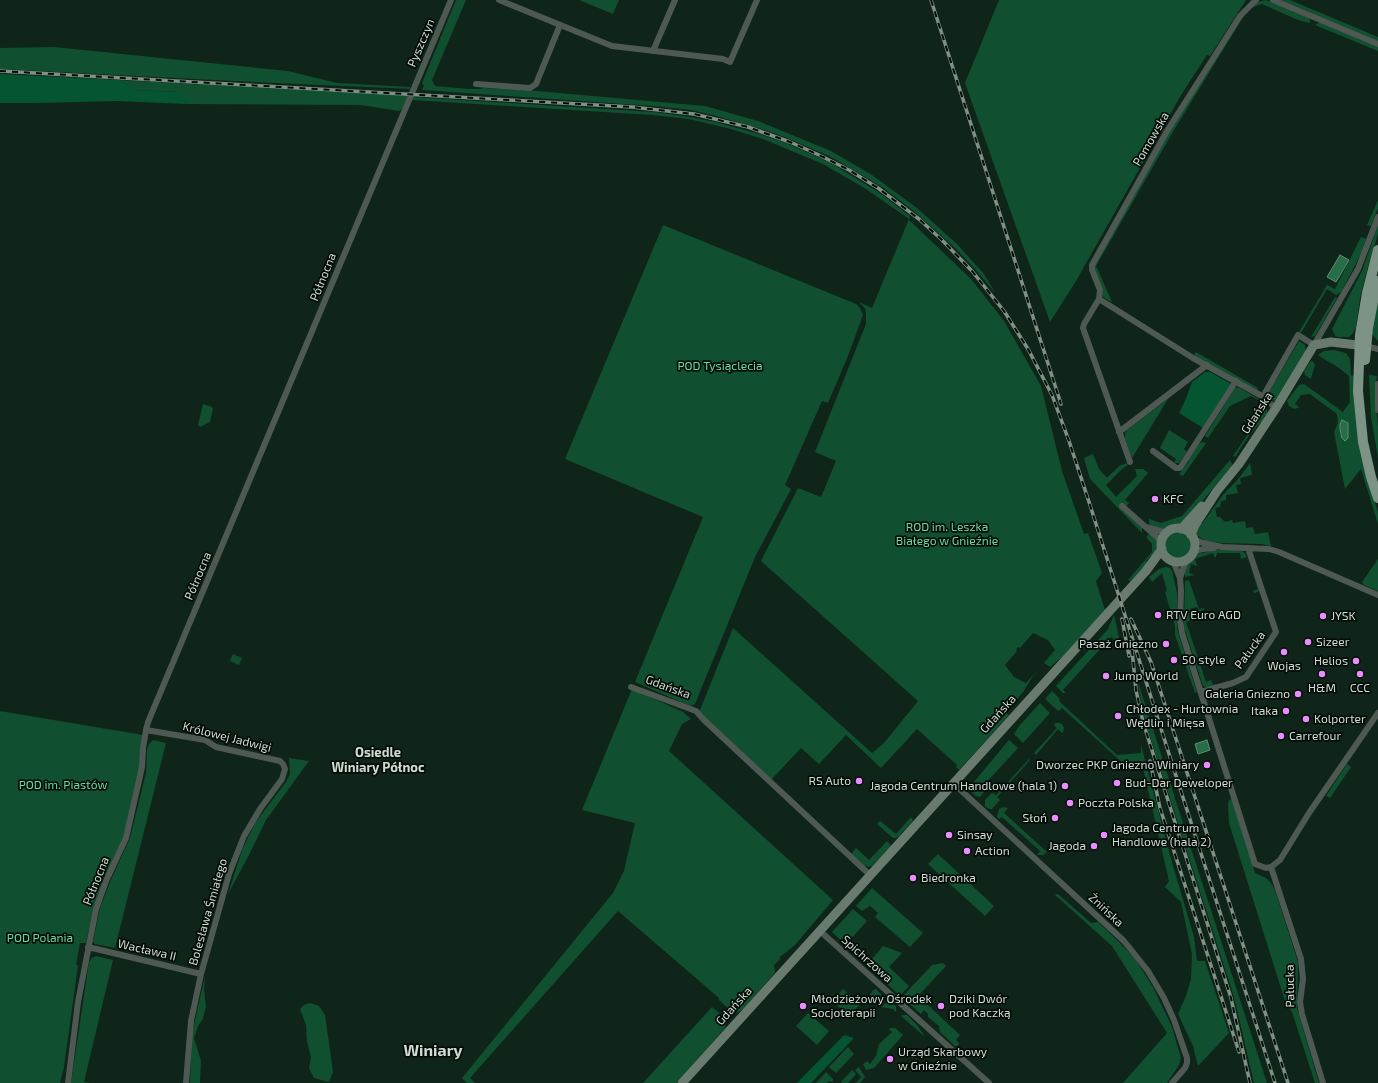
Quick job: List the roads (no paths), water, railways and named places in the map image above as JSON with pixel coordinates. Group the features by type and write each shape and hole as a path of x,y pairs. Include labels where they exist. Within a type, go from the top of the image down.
{"main road":[{"path":"1378,250 1367,293 1358,391 1361,425 1371,477 1378,498"},
{"path":"1378,275 1363,345 1365,403 1371,445 1378,476"}],"street":[{"name":"Pyszczyn","path":"411,94 451,0"},
{"path":"499,0 612,46 723,59 730,62 757,0"},
{"path":"653,51 675,0"},
{"name":"Pomowska","path":"1099,299 1100,290 1092,270 1092,265 1167,131 1240,16 1256,0"},
{"path":"1273,0 1378,44"},
{"path":"476,84 530,88 536,84 560,25"},
{"name":"Północna","path":"68,1083 78,1002 96,909 126,838 142,767 146,730 411,94"},
{"name":"Gdańska","path":"1192,537 1195,525 1217,491 1238,464 1276,408 1314,345 1358,269 1378,217"},
{"path":"1130,462 1083,326 1099,299 1206,365 1260,395 1276,408"},
{"path":"1268,401 1265,393 1298,335 1314,345 1331,342 1363,345 1378,349"},
{"path":"1119,432 1206,365"},
{"path":"1153,451 1176,468 1180,468 1236,381"},
{"path":"1378,384 1378,410"},
{"name":"Gdańska","path":"1181,529 1217,491"},
{"path":"1122,506 1158,538 1163,553 1171,561 1180,578"},
{"path":"1145,526 1167,533"},
{"path":"1161,546 1163,538 1167,533 1174,529 1181,529 1203,543 1222,547"},
{"path":"1192,537 1195,546 1193,552 1186,560 1180,578 1180,620 1182,632 1255,864 1261,867 1271,867 1280,860 1309,813 1378,713"},
{"name":"Gdańska","path":"682,1083 1146,571 1161,546"},
{"path":"1193,552 1203,549 1222,547 1269,549 1378,595"},
{"name":"Pałucka","path":"1201,692 1233,683 1246,677 1276,632 1248,548"},
{"path":"1171,561 1180,562 1186,560"},
{"name":"Gdańska","path":"1146,571 1160,563 1171,561"},
{"name":"Gdańska","path":"632,687 696,711 715,731 870,875"},
{"name":"Królowej Jadwigi","path":"146,730 205,740 216,747 280,761"},
{"name":"Bolesława Śmiałego","path":"186,1083 191,1021 201,974 229,874 238,849 254,818 284,775 284,767 280,761"},
{"name":"Żnińska","path":"953,783 1124,941 1148,971 1164,998 1174,1020 1187,1058 1185,1068 1172,1083"},
{"name":"Pałucka","path":"1271,867 1301,959 1303,979 1300,1002 1302,1014 1323,1083"},
{"name":"Spichrzowa","path":"820,931 989,1083"},
{"name":"Wacława II","path":"88,947 201,974"}],"railway":[{"path":"931,0 1061,404"},
{"path":"0,71 632,107 694,114 748,127 790,142 819,155 849,170 878,188 919,219 972,271 1004,311 1028,349 1052,395 1090,505 1275,1083"},
{"path":"1122,619 1129,656"},
{"path":"1131,619 1151,662 1288,1083"},
{"path":"1132,650 1136,690 1143,722 1231,998 1250,1083"},
{"path":"1150,761 1160,808 1239,1052"}],"place":[{"name":"KFC","path":"1155,499"},
{"name":"RTV Euro AGD","path":"1158,615"},
{"name":"JYSK","path":"1323,616"},
{"name":"Sizeer","path":"1308,642"},
{"name":"Pasaż Gniezno","path":"1166,644"},
{"name":"Wojas","path":"1284,652"},
{"name":"50 style","path":"1174,660"},
{"name":"Helios","path":"1356,661"},
{"name":"H&M","path":"1322,674"},
{"name":"CCC","path":"1360,674"},
{"name":"Jump World","path":"1106,676"},
{"name":"Galeria Gniezno","path":"1298,694"},
{"name":"Itaka","path":"1286,711"},
{"name":"Chłodex - Hurtownia Wędlin i Mięsa","path":"1118,716"},
{"name":"Kolporter","path":"1306,719"},
{"name":"Carrefour","path":"1281,736"},
{"name":"Dworzec PKP Gniezno Winiary","path":"1207,765"},
{"name":"RS Auto","path":"859,781"},
{"name":"Bud-Dar Deweloper","path":"1117,783"},
{"name":"Jagoda Centrum Handlowe (hala 1)","path":"1065,786"},
{"name":"Poczta Polska","path":"1070,803"},
{"name":"Słoń","path":"1055,818"},
{"name":"Sinsay","path":"949,835"},
{"name":"Jagoda Centrum Handlowe (hala 2)","path":"1104,835"},
{"name":"Jagoda","path":"1094,846"},
{"name":"Action","path":"967,851"},
{"name":"Biedronka","path":"913,878"},
{"name":"Młodzieżowy Ośrodek Socjoterapii","path":"803,1006"},
{"name":"Dziki Dwór pod Kaczką","path":"941,1006"},
{"name":"Urząd Skarbowy w Gnieźnie","path":"890,1059"}],"district":[{"name":"Osiedle Winiary Północ","path":"378,760"},
{"name":"Winiary","path":"433,1051"}],"park label":[{"name":"POD Tysiąclecia","path":"720,366"},
{"name":"ROD im. Leszka Białego w Gnieźnie","path":"947,534"},
{"name":"POD im. Piastów","path":"63,785"},
{"name":"POD Polania","path":"40,938"}]}
